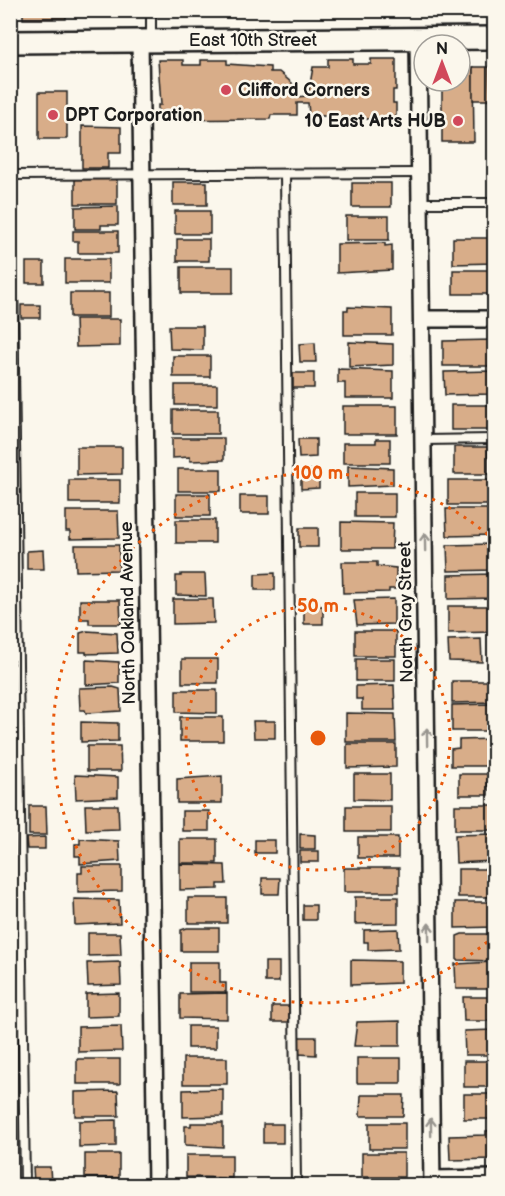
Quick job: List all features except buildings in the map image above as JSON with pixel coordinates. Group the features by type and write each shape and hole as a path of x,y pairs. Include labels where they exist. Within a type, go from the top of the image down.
{"main road":[{"name":"East 10th Street","path":"472,38 495,38"},
{"name":"East 10th Street","path":"10,42 412,39"}],"street":[{"name":"North Oakland Avenue","path":"146,41 142,175 156,1185"},
{"name":"North Gray Street","path":"419,93 432,1182"},
{"path":"422,319 495,319"},
{"path":"432,1182 495,1178"}],"lane":[{"path":"146,41 151,10"},
{"path":"10,67 26,1185"},
{"path":"11,175 420,173"},
{"path":"285,174 296,1185"},
{"path":"420,203 495,203"},
{"path":"423,440 495,439"}],"place":[{"name":"Clifford Corners","path":"226,90"},
{"name":"DPT Corporation","path":"53,115"},
{"name":"10 East Arts HUB","path":"458,121"}]}
